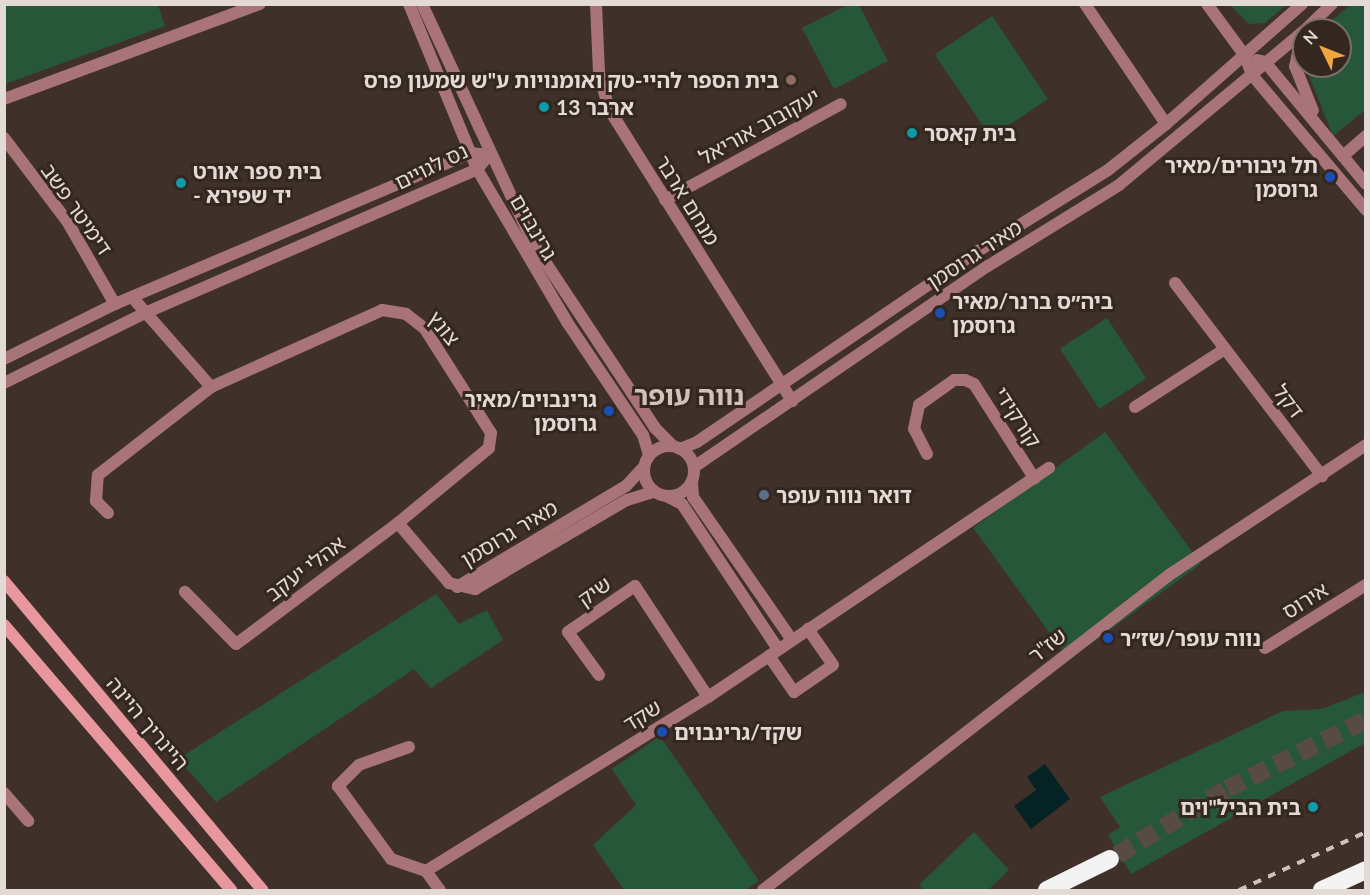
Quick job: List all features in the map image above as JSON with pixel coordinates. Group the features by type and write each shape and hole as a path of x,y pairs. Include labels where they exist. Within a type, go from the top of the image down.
{"highway":[{"path":"1047,891 1113,857 1064,891"},
{"path":"1322,891 1365,870"}],"main road":[{"name":"היינריך היינה","path":"4,581 262,891"},
{"path":"4,625 231,891"}],"street":[{"path":"4,99 260,4"},
{"name":"גרינבוים","path":"410,4 477,169 567,322 643,435 646,461"},
{"name":"גרינבוים","path":"422,4 489,155 534,245 655,428 677,447"},
{"name":"מנחם ארבר","path":"596,4 599,74 609,109 792,401"},
{"path":"1085,4 1167,124"},
{"path":"1207,4 1245,56 1252,75 1365,210"},
{"name":"מאיר גרוסמן","path":"677,447 697,442 978,251 1108,170 1167,124 1302,4"},
{"name":"מאיר גרוסמן","path":"1317,18 1332,4"},
{"name":"מאיר גרוסמן","path":"694,467 988,266 1119,185 1292,41"},
{"path":"1245,56 1265,62 1365,184"},
{"path":"1298,78 1308,104 1334,145"},
{"name":"יעקובוב אוריאל","path":"665,200 840,104"},
{"path":"450,162 463,132"},
{"path":"1343,156 1365,136"},
{"name":"דימיטר פשב","path":"4,138 67,221 115,304"},
{"name":"נס לגויים","path":"4,359 115,304 471,153 489,155"},
{"name":"נס לגויים","path":"4,383 145,314 460,177 477,169 489,155"},
{"path":"460,177 495,199"},
{"name":"דקל","path":"1175,283 1322,476"},
{"path":"132,297 211,387"},
{"name":"צונץ","path":"108,513 96,501 98,476 211,387 382,310 406,314 425,328 491,433 489,448 398,523"},
{"path":"1135,408 1224,349"},
{"name":"קורקידי","path":"927,453 914,429 919,405 954,380 964,380 974,384 1034,478"},
{"name":"שז\"ר","path":"763,891 1169,575 1322,476 1365,445"},
{"path":"792,640 693,497 694,467 677,447 659,448 646,461 645,480 654,492 682,504 774,653 794,692 833,665 808,628"},
{"name":"מאיר גרוסמן","path":"457,587 626,486 646,461"},
{"name":"שקד","path":"426,871 708,697 1049,468"},
{"path":"668,497 682,493 692,482"},
{"name":"מאיר גרוסמן","path":"457,587 475,588 491,582 627,500 654,492"},
{"path":"398,523 457,587"},
{"name":"אהלי יעקב","path":"185,592 236,644 398,523"},
{"name":"אירוס","path":"1265,648 1365,585"},
{"name":"שיק","path":"599,675 568,632 635,586 708,697"},
{"path":"409,747 359,765 338,786 391,859 426,871 440,891"},
{"path":"4,793 28,821"}],"green space":[{"path":"5,4 158,5 165,26 5,84"},
{"path":"847,5 859,5 888,61 834,89 802,28"},
{"path":"1230,5 1286,5 1265,23 1249,24"},
{"path":"1350,5 1365,5 1365,110 1333,136 1310,78 1352,78 1352,18 1335,18"},
{"path":"992,16 1048,99 991,137 935,55"},
{"path":"1107,318 1146,378 1099,409 1060,348"},
{"path":"1105,432 1201,564 1069,660 973,528"},
{"path":"436,594 459,624 487,610 503,640 431,688 414,669 216,802 178,759"},
{"path":"1365,692 1365,743 1131,874 1108,835 1120,827 1100,797 1283,711 1322,709"},
{"path":"660,736 759,881 745,890 624,890 593,845 636,805 612,769"},
{"path":"974,832 1009,870 988,890 924,890 919,885"}],"water":[{"path":"1045,764 1070,799 1031,829 1014,806 1036,790 1027,777"}],"tunnel":[{"path":"1117,855 1227,789 1366,720"}],"railway":[{"path":"1239,890 1366,832"}],"place":[{"name":"בית הספר להיי-טק ואומנויות ע\"ש שמעון פרס","path":"791,80"},
{"name":"ארבר 13","path":"544,107"},
{"name":"בית קאסר","path":"912,133"},
{"name":"תל גיבורים/מאיר גרוסמן","path":"1330,177"},
{"name":"בית ספר אורט - יד שפירא","path":"181,183"},
{"name":"ביה״ס ברנר/מאיר גרוסמן","path":"940,313"},
{"name":"גרינבוים/מאיר גרוסמן","path":"609,411"},
{"name":"דואר נווה עופר","path":"764,495"},
{"name":"נווה עופר/שז״ר","path":"1108,638"},
{"name":"שקד/גרינבוים","path":"662,732"},
{"name":"בית הביל\"וים","path":"1313,807"}],"district":[{"name":"נווה עופר","path":"689,395"}]}
